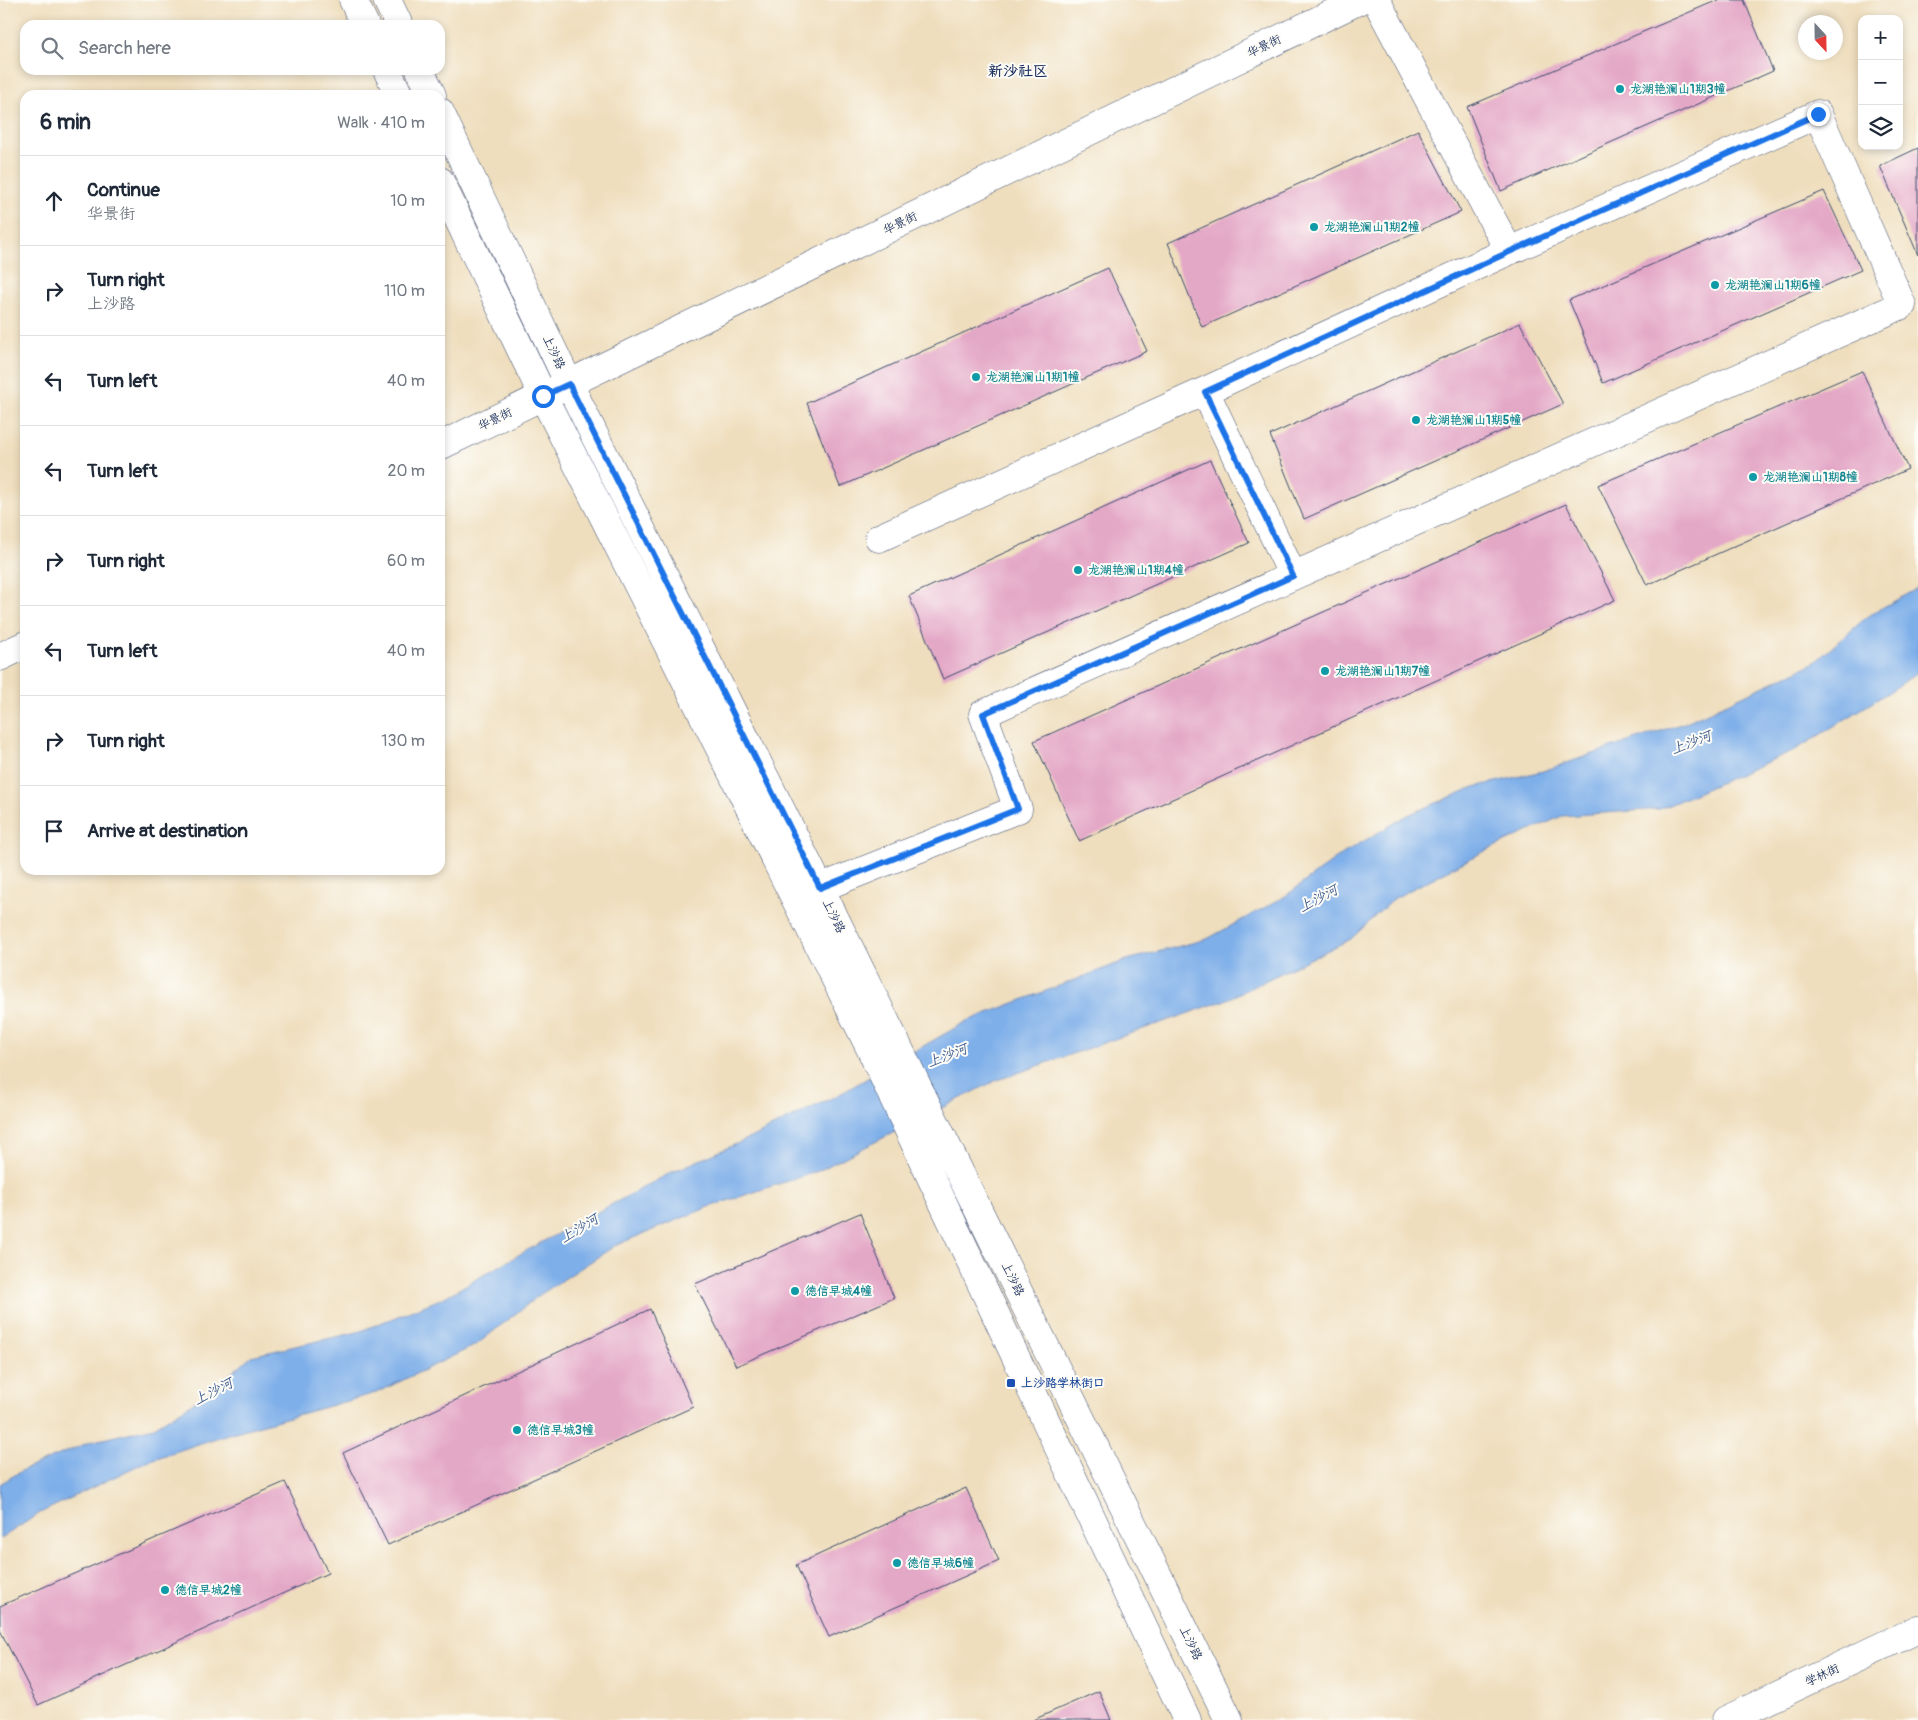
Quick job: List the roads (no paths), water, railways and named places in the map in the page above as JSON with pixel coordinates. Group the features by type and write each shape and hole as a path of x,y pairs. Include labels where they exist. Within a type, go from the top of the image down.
{"street":[{"path":"353,0 363,20"},
{"path":"387,0 397,20"},
{"name":"华景街","path":"445,444 1360,0"},
{"path":"1376,0 1509,252"},
{"path":"389,75 397,90"},
{"path":"422,75 430,90"},
{"path":"820,888 1018,809 983,714 1902,305 1818,114 879,538"},
{"name":"上沙路","path":"445,123 569,384 820,888 1229,1720"},
{"path":"445,191 543,396 869,1046 1187,1720"},
{"path":"1205,392 1293,576"},
{"path":"0,657 20,647"},
{"name":"学林街","path":"1726,1720 1918,1629"}],"water":[{"name":"上沙河","path":"1918,588 1918,672 1797,749 1660,809 1562,816 1481,853 1393,899 1351,939 1223,1001 995,1081 818,1171 709,1207 616,1245 538,1296 476,1345 376,1393 228,1434 145,1462 40,1513 0,1539 0,1484 23,1470 90,1442 154,1427 210,1392 251,1356 358,1332 443,1298 672,1172 750,1138 840,1094 967,1021 1127,960 1207,939 1284,897 1344,853 1408,815 1474,787 1543,771 1684,723 1814,663 1869,615"}],"place":[{"name":"龙湖艳澜山1期3幢","path":"1620,89"},
{"name":"龙湖艳澜山1期2幢","path":"1314,227"},
{"name":"龙湖艳澜山1期6幢","path":"1715,285"},
{"name":"龙湖艳澜山1期1幢","path":"976,377"},
{"name":"龙湖艳澜山1期5幢","path":"1416,420"},
{"name":"龙湖艳澜山1期8幢","path":"1753,477"},
{"name":"龙湖艳澜山1期4幢","path":"1078,570"},
{"name":"龙湖艳澜山1期7幢","path":"1325,671"},
{"name":"德信早城4幢","path":"795,1291"},
{"name":"上沙路学林街口","path":"1011,1383"},
{"name":"德信早城3幢","path":"517,1430"},
{"name":"德信早城6幢","path":"897,1563"},
{"name":"德信早城2幢","path":"165,1590"}],"district":[{"name":"新沙社区","path":"1018,71"}]}
